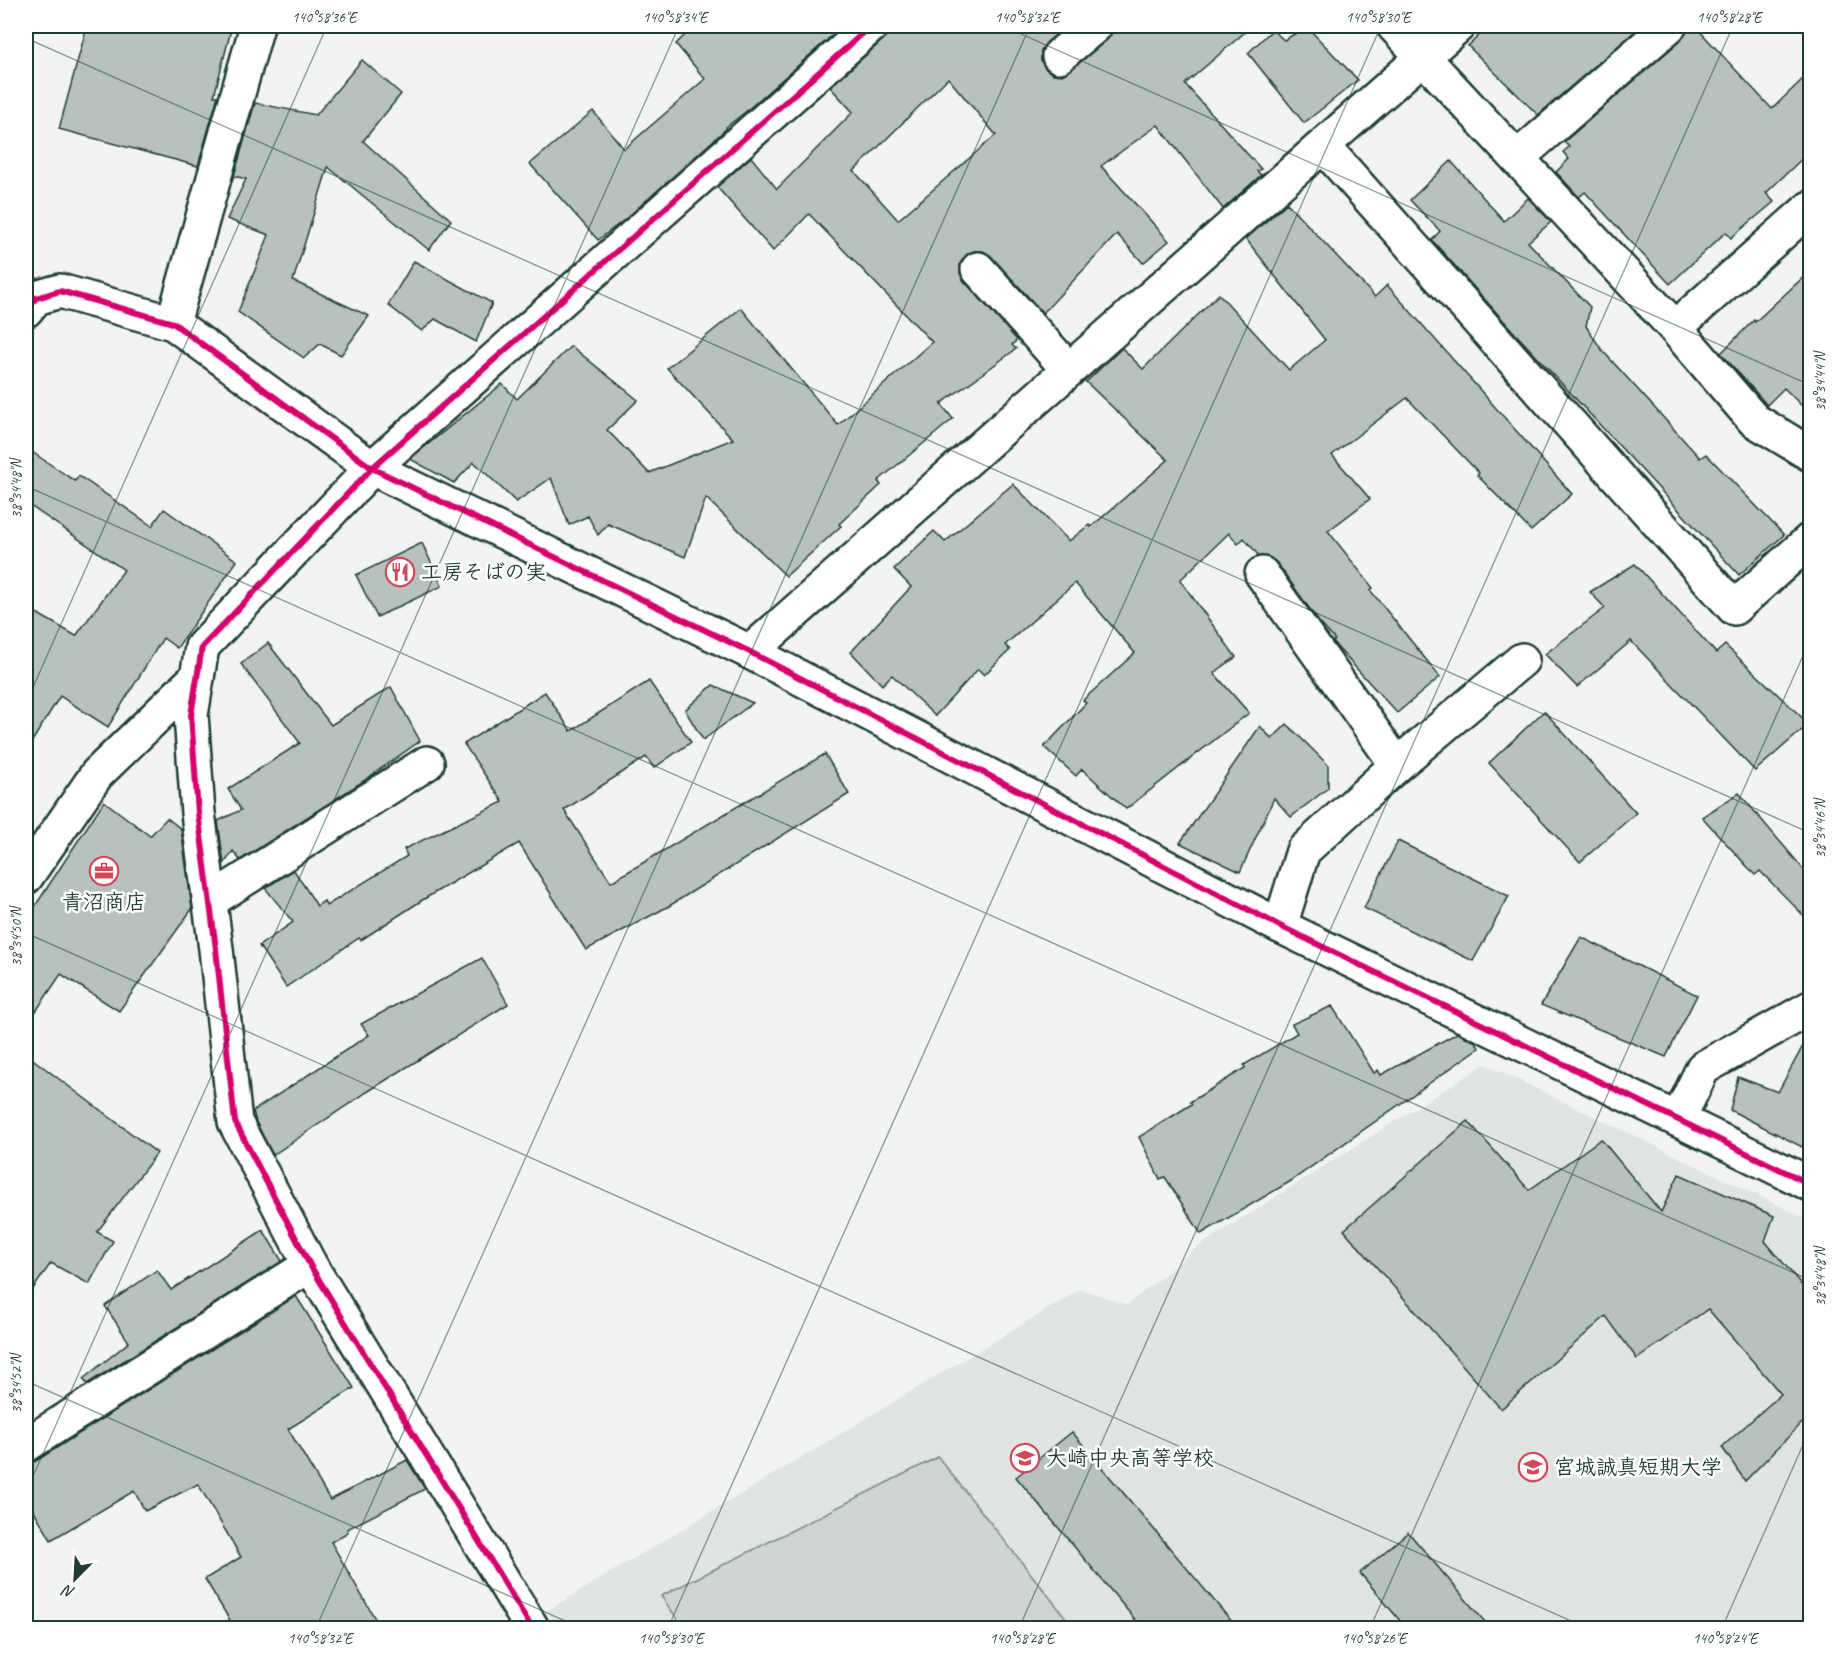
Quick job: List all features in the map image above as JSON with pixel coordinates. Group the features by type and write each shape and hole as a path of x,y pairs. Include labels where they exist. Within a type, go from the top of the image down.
{"street":[{"path":"173,323 257,26"},
{"path":"532,1629 310,1265 235,1122 198,813 190,716 202,646 372,468 871,26"},
{"path":"1059,56 1095,26"},
{"path":"1394,26 1675,328 1754,420 1810,454"},
{"path":"750,652 1458,26"},
{"path":"1517,158 1669,26"},
{"path":"1323,146 1734,608 1810,540"},
{"path":"1675,328 1810,208"},
{"path":"978,269 1068,369"},
{"path":"29,299 60,291 173,323 372,468 750,652 1280,926 1810,1184"},
{"path":"1262,574 1397,765"},
{"path":"1280,926 1303,851 1397,765 1522,660"},
{"path":"26,877 97,774 197,676"},
{"path":"210,901 428,763"},
{"path":"1678,1120 1703,1068 1810,1008"},
{"path":"26,1445 310,1265"}],"shaded area":[{"name":"宮城誠真短期大学","path":"1485,1064 1805,1218 1810,1224 1810,1628 557,1628 547,1611 1081,1289 1127,1305 1199,1246"},
{"path":"938,1457 1074,1628 684,1628 661,1596"}],"building":[{"path":"87,26 232,26 214,96 218,96 198,166 59,129"},
{"path":"694,26 843,26 726,127 628,217 598,240 530,164 593,111 624,149 705,79 676,44"},
{"path":"889,26 1066,26 1041,50 1041,60 1045,68 1053,74 1062,75 1107,40 1112,33 1113,26 1252,26 1185,84 1261,169 1257,171 1261,175 1223,209 1158,125 1101,166 1169,241 1143,263 1117,234 1043,313 991,256 983,251 974,251 966,255 960,264 960,273 964,281 1017,340 1012,345 1016,349 941,404 953,419 878,481 881,485 839,524 841,526 786,576 706,498 685,557 608,524 598,535 588,516 569,525 551,478 516,502 474,462 454,483 410,459 502,384 517,399 571,346 638,400 607,430 649,473 733,439 667,368 741,308 838,425 932,342 809,214 773,251 717,187 751,157 777,189 853,112 830,87 889,32","holes":["948,78 996,135 898,220 854,171"]},
{"path":"1489,26 1641,26 1538,115 1468,46"},
{"path":"1687,26 1695,26 1772,109 1810,72 1810,151 1766,193 1774,202 1731,238 1726,232 1670,284 1585,192 1579,197 1556,172 1569,159 1563,152 1569,147 1564,142 1681,40 1686,33"},
{"path":"1307,27 1358,80 1304,123 1248,53 1272,30 1284,40"},
{"path":"362,60 401,94 363,141 451,220 429,250 328,167 293,281 369,316 341,355 320,344 304,358 238,312 269,235 227,219 246,179 234,176 255,103 316,115"},
{"path":"1451,161 1504,221 1528,198 1551,222 1528,242 1590,307 1586,326 1601,349 1700,458 1706,454 1784,535 1739,575 1512,330 1432,240 1440,231 1410,200"},
{"path":"1287,203 1375,297 1387,285 1572,494 1531,531 1407,398 1332,455 1370,499 1328,531 1373,588 1370,590 1440,677 1397,713 1336,646 1333,641 1335,640 1319,622 1277,563 1269,557 1259,556 1244,538 1238,544 1229,533 1180,580 1236,657 1214,673 1249,713 1126,809 1082,769 1076,776 1044,747 1086,703 1083,700 1135,653 1075,583 1005,645 1010,650 984,675 978,669 935,716 892,675 882,685 851,652 911,587 894,569 934,531 945,542 1013,484 1069,541 1089,525 1091,527 1168,460 1086,382 1122,348 1143,369 1219,294 1289,370 1325,340 1246,239"},
{"path":"414,261 492,303 476,342 435,319 422,331 388,305"},
{"path":"1810,271 1810,414 1784,388 1767,405 1721,353 1754,320 1755,322"},
{"path":"26,448 75,481 79,476 152,526 164,509 237,561 177,648 163,638 108,727 60,696 26,751 26,607 76,636 124,570 26,503"},
{"path":"422,543 442,586 377,617 356,575"},
{"path":"1635,564 1716,653 1725,645 1809,724 1755,771 1631,641 1577,687 1545,654 1605,608 1590,592"},
{"path":"268,643 331,725 391,687 420,741 362,782 240,860 233,851 224,864 218,821 241,810 228,789 300,743 241,664"},
{"path":"649,681 691,742 654,768 646,757 564,810 611,882 825,754 849,794 669,906 586,950 519,843 424,899 361,940 359,938 286,987 259,946 293,922 265,888 294,870 317,906 324,901 326,906 407,856 404,849 503,802 464,744 545,692 571,731"},
{"path":"713,685 753,703 703,740 685,710"},
{"path":"1544,711 1636,813 1580,862 1489,763"},
{"path":"1287,724 1328,765 1328,788 1291,817 1274,798 1240,872 1180,843 1260,726 1272,739"},
{"path":"1739,793 1810,877 1810,922 1760,871 1755,875 1702,817"},
{"path":"104,801 150,836 167,818 181,829 192,909 119,1011 61,974 26,1026 26,920"},
{"path":"1398,841 1509,896 1473,961 1364,908"},
{"path":"1581,937 1697,995 1666,1057 1541,1005"},
{"path":"482,958 508,1004 367,1092 273,1155 256,1122 253,1111 369,1035 361,1024"},
{"path":"1332,1006 1374,1073 1378,1070 1381,1075 1457,1033 1476,1042 1479,1048 1291,1181 1201,1234 1165,1177 1160,1179 1139,1137 1245,1068 1244,1065 1297,1033 1292,1024"},
{"path":"1810,1033 1810,1151 1730,1110 1738,1077 1778,1092"},
{"path":"26,1054 157,1153 97,1232 113,1241 89,1284 51,1263 26,1299"},
{"path":"1468,1121 1529,1190 1601,1139 1661,1212 1679,1174 1774,1216 1765,1241 1810,1295 1810,1428 1804,1421 1745,1481 1722,1447 1781,1394 1708,1309 1637,1359 1606,1316 1501,1409 1344,1230"},
{"path":"263,1230 282,1261 87,1384 83,1379 129,1342 105,1306 157,1270 171,1290"},
{"path":"296,1296 354,1388 288,1429 330,1500 407,1460 425,1489 347,1529 348,1532 331,1542 381,1629 235,1629 205,1579 241,1557 198,1484 145,1511 134,1491 51,1540 26,1497 26,1464 36,1461"},
{"path":"1072,1432 1238,1629 1143,1629 1016,1477"},
{"path":"1408,1532 1491,1629 1407,1629 1360,1573"}],"cycle path":[{"path":"532,1628 310,1265 235,1122 198,813 191,715 202,647 372,468 871,26"},
{"path":"26,310 36,298 60,291 173,323 372,468 750,652 1280,926 1810,1184"}],"place":[{"name":"工房そばの実","path":"400,572"},
{"name":"青沼商店","path":"104,871"},
{"name":"大崎中央高等学校","path":"1025,1458"},
{"name":"宮城誠真短期大学","path":"1533,1467"}]}
